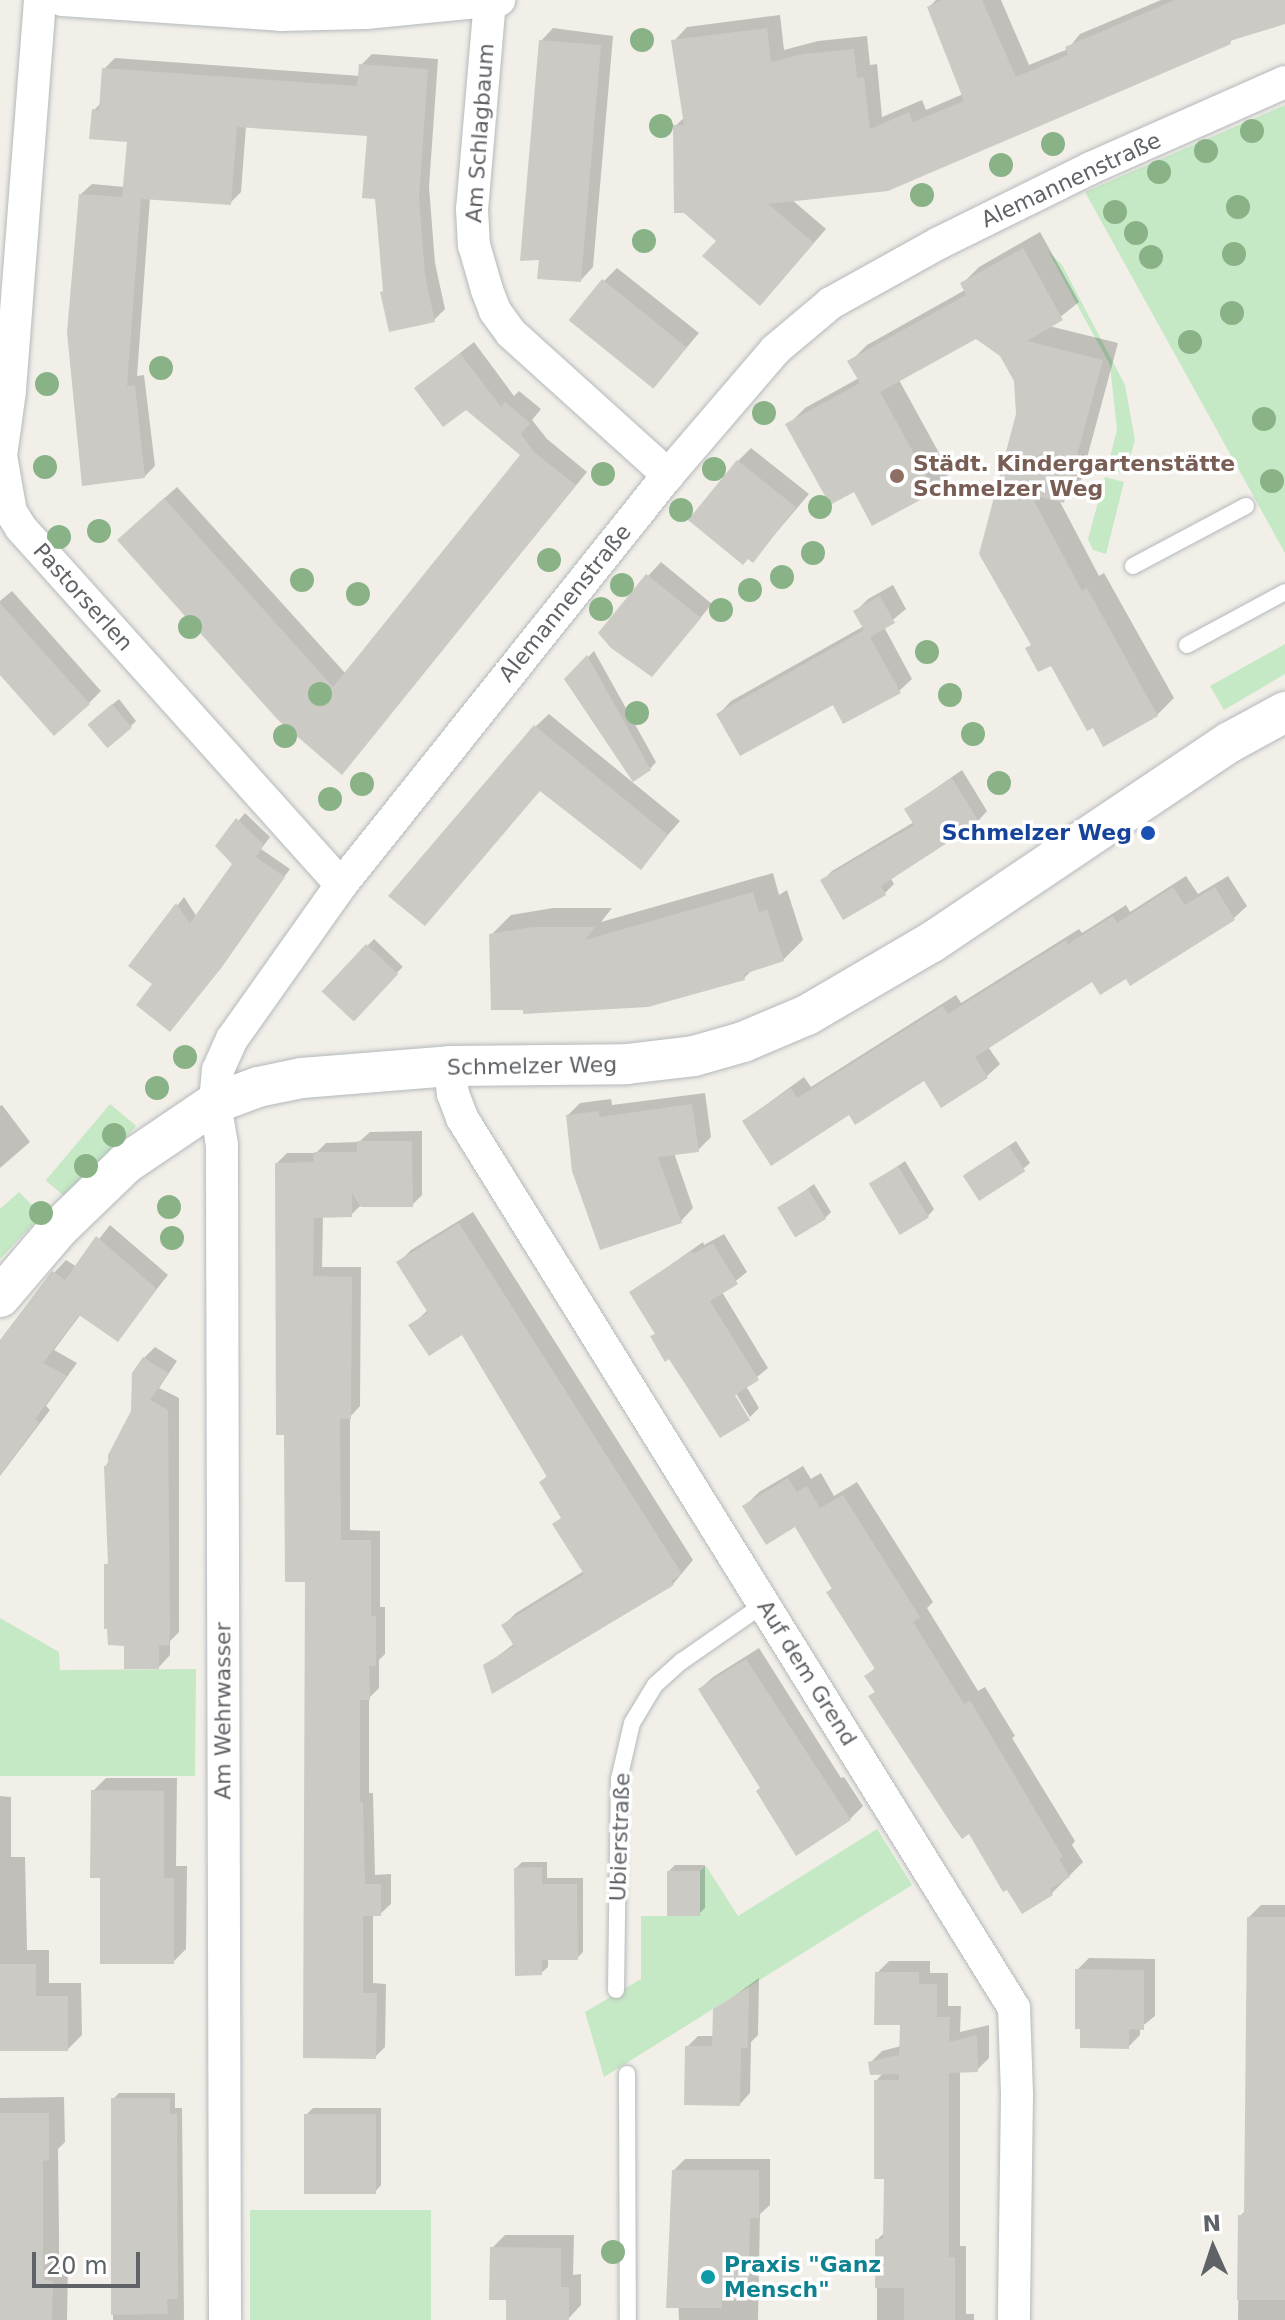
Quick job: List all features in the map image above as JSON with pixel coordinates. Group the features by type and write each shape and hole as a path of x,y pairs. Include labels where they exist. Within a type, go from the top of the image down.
{"street":[{"name":"Pastorserlen","path":"40,0 10,391 1,456 11,512 21,528 341,885"},
{"path":"62,0 280,15 366,13 493,0"},
{"name":"Am Schlagbaum","path":"493,0 472,209 474,245 487,290 495,311 511,333 668,475"},
{"name":"Alemannenstraße","path":"215,1103 218,1070 232,1039 341,885 668,475 775,350 831,303 939,243 1091,168 1285,82"},
{"name":"Schmelzer Weg","path":"215,1103 258,1087 302,1078 450,1066 662,1061 720,1050 807,1015 932,942 1230,742 1285,712"},
{"name":"Auf dem Grend","path":"450,1066 453,1094 462,1118 1014,2008 1017,2094 1014,2320"},
{"path":"0,1297 58,1229 125,1164 215,1103"},
{"name":"Am Wehrwasser","path":"215,1103 222,1161 225,2320"}],"lane":[{"path":"1133,566 1246,506"},
{"path":"1187,645 1285,592"},
{"name":"Ubierstraße","path":"616,1990 619,1779 632,1723 655,1685 682,1661 764,1604"},
{"path":"627,2074 628,2320"}],"green space":[{"path":"1285,105 1285,553 1085,192"},
{"path":"1048,251 1062,265 1125,385 1135,440 1125,474 1107,469 1117,430 1110,365"},
{"path":"1105,477 1124,482 1106,554 1093,550 1088,539"},
{"path":"1285,644 1285,674 1224,710 1210,686"},
{"path":"110,1104 136,1126 72,1202 46,1181"},
{"path":"19,1192 42,1215 0,1259 0,1209"},
{"path":"0,1618 59,1652 60,1670 196,1669 195,1776 0,1776"},
{"path":"877,1829 912,1885 604,2077 585,2012 641,1979 641,1916 700,1916 700,1871 706,1866 738,1916"},
{"path":"250,2210 431,2210 431,2320 250,2320"}],"building":[{"path":"942,0 982,0 1016,77 1068,55 1065,47 1175,0 1285,0 1285,24 1230,41 1231,44 888,191 768,204 814,243 760,306 702,256 716,241 684,213 674,213 673,125 684,125 671,40 767,28 771,62 803,54 854,49 857,78 864,77 870,129 909,112 913,122 964,101 927,7"},
{"path":"539,40 601,45 581,282 537,279 539,260 520,261"},
{"path":"359,64 428,69 419,199 425,275 435,322 389,332 380,292 383,291 375,199 362,198 367,136 237,127 231,205 141,199 127,386 135,385 145,478 82,486 67,332 79,194 122,197 127,142 89,139 92,109 99,110 102,68 357,86"},
{"path":"1023,248 1063,320 1027,341 1103,360 1064,503 1031,495 1082,591 1087,588 1158,716 1103,747 1093,728 1087,731 1051,666 1038,672 1025,648 1031,645 979,554 1016,414 1014,381 1000,356 976,339 880,392 935,492 872,526 854,492 830,505 785,424 860,383 847,361 966,295 960,283"},
{"path":"602,279 687,348 653,389 569,320"},
{"path":"460,353 501,407 505,402 530,423 521,434 534,452 576,485 342,775 278,720 117,540 164,498 333,687 520,455 466,410 443,427 414,388"},
{"path":"737,460 796,507 753,563 748,559 743,565 688,520"},
{"path":"646,574 701,618 652,677 611,648 598,633"},
{"path":"880,596 895,623 870,637 901,693 843,724 833,705 740,756 716,714 864,630 853,611"},
{"path":"0,603 90,704 54,736 0,675"},
{"path":"587,655 651,770 633,782 564,679"},
{"path":"112,704 132,728 107,748 87,725"},
{"path":"534,725 668,835 641,870 540,791 425,926 388,896"},
{"path":"952,778 979,822 881,886 886,895 843,920 820,880 914,825 904,809"},
{"path":"236,818 264,845 256,857 285,877 222,967 170,1032 136,1005 152,984 128,966 176,903 190,923 232,864 215,846"},
{"path":"1173,887 1185,905 1215,887 1235,920 1130,986 1126,979 1100,995 1092,982 975,1057 988,1078 941,1108 924,1081 855,1125 849,1115 771,1166 742,1121 791,1088 797,1098 943,1006 948,1014 1066,940 1068,944 1113,916 1117,923"},
{"path":"753,892 759,913 767,909 784,961 744,974 745,980 648,1007 523,1014 523,1010 491,1010 489,934 532,927 595,927 585,940"},
{"path":"366,944 398,974 354,1022 322,992"},
{"path":"692,1104 699,1152 658,1157 682,1223 600,1250 572,1171 566,1115 599,1111 599,1117"},
{"path":"357,1141 412,1141 413,1207 361,1207 352,1193 352,1217 314,1218 313,1276 352,1277 351,1419 340,1419 341,1540 371,1540 371,1616 376,1616 376,1666 369,1666 370,1700 360,1700 360,1802 363,1802 365,1884 381,1884 381,1916 363,1916 363,1993 377,1993 376,2059 303,2058 305,1582 285,1582 284,1435 276,1435 275,1163 313,1162 314,1152 357,1152"},
{"path":"1009,1146 1025,1171 979,1201 963,1176"},
{"path":"898,1166 929,1217 900,1235 869,1184"},
{"path":"808,1189 826,1219 795,1238 777,1208"},
{"path":"459,1223 682,1574 671,1581 674,1585 492,1694 483,1665 514,1646 501,1625 584,1574 552,1524 561,1518 539,1482 547,1477 462,1335 429,1356 408,1325 428,1313 396,1262"},
{"path":"96,1236 157,1289 118,1342 79,1315 43,1363 67,1376 35,1419 39,1423 0,1475 0,1340 52,1271 65,1280"},
{"path":"713,1243 738,1284 710,1301 759,1380 735,1395 750,1420 720,1438 669,1359 665,1362 650,1336 655,1334 629,1292 692,1251 693,1254"},
{"path":"143,1357 168,1373 150,1400 168,1410 170,1629 169,1645 159,1646 159,1669 124,1669 124,1646 108,1645 107,1629 104,1629 104,1564 108,1564 104,1466 108,1465 108,1455 131,1411 132,1373"},
{"path":"788,1478 797,1492 807,1486 820,1508 843,1495 920,1617 913,1622 964,1704 970,1700 1063,1857 1059,1859 1070,1877 1050,1889 1053,1895 1022,1914 1007,1890 1003,1892 969,1834 962,1839 954,1828 868,1696 875,1692 864,1676 875,1669 826,1592 832,1589 795,1527 766,1545 742,1506"},
{"path":"746,1659 851,1820 796,1856 756,1791 760,1788 698,1689"},
{"path":"91,1790 164,1791 164,1878 174,1878 174,1964 100,1964 100,1878 90,1878"},
{"path":"542,1867 542,1884 577,1884 578,1960 542,1960 542,1975 515,1976 514,1868"},
{"path":"667,1871 700,1871 700,1916 667,1916"},
{"path":"1247,1917 1285,1917 1285,2300 1237,2300 1238,2215 1244,2215"},
{"path":"0,1964 36,1964 36,1996 68,1996 68,2051 0,2051"},
{"path":"1075,1969 1144,1970 1144,2030 1129,2029 1129,2049 1080,2048 1080,2029 1075,2029"},
{"path":"875,1972 919,1972 919,1984 937,1984 937,2017 950,2017 949,2042 977,2035 978,2072 949,2073 949,2257 955,2257 955,2320 904,2320 904,2288 875,2288 875,2239 883,2239 884,2179 874,2179 874,2080 899,2080 899,2074 870,2075 868,2062 899,2055 900,2025 874,2025"},
{"path":"749,1987 748,2048 741,2048 740,2106 684,2105 685,2046 712,2046 713,2009"},
{"path":"111,2098 170,2098 170,2114 177,2114 178,2299 167,2299 168,2314 111,2315"},
{"path":"0,2113 49,2113 49,2160 43,2161 43,2252 44,2280 53,2281 52,2320 0,2320"},
{"path":"304,2114 376,2114 376,2194 304,2194"},
{"path":"672,2170 759,2170 759,2218 750,2218 748,2300 722,2300 722,2308 666,2308"},
{"path":"490,2247 561,2248 561,2287 569,2287 569,2320 506,2320 506,2300 489,2300"}],"place":[{"name":"Städt. Kindergartenstätte Schmelzer Weg","path":"897,476"},
{"name":"Schmelzer Weg","path":"1148,833"},
{"name":"Praxis \"Ganz Mensch\"","path":"708,2277"}]}
